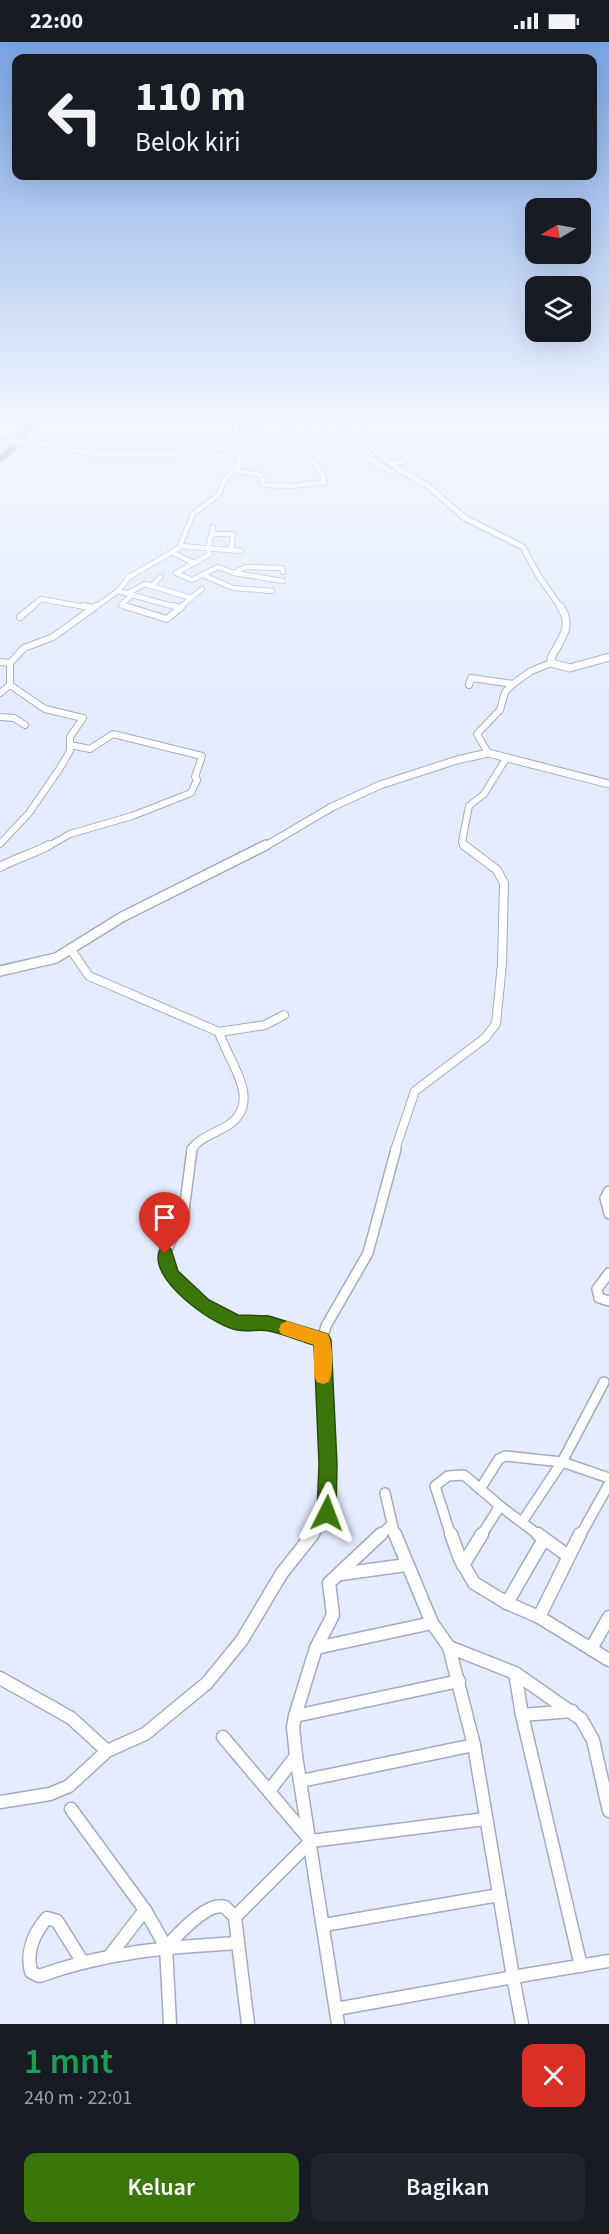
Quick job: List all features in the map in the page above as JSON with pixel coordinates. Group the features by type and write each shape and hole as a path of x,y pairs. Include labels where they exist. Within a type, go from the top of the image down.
{"street":[{"path":"10,686 10,663 24,648 51,638 118,591 129,577 173,554 181,546 193,514 196,511"},
{"path":"457,511 465,518 526,550 538,575 567,617 566,629 551,658 551,663"},
{"path":"213,526 208,549 210,554 176,573 193,580 218,567 244,577 283,581"},
{"path":"211,534 233,534 231,549"},
{"path":"181,546 241,551"},
{"path":"173,554 194,563"},
{"path":"234,573 246,567 282,568 283,572"},
{"path":"203,575 232,588 272,591"},
{"path":"151,586 161,577"},
{"path":"191,598 141,584 121,605 167,619 202,589"},
{"path":"118,591 180,608"},
{"path":"169,605 181,595"},
{"path":"20,617 41,599 93,609"},
{"path":"488,753 479,740 478,732 500,710 505,692 513,684 531,671 551,663 570,668 609,657"},
{"path":"0,662 10,663"},
{"path":"469,685 471,678 513,684"},
{"path":"0,693 10,686"},
{"path":"0,844 28,813 60,768 70,751 70,737 82,719 45,709 10,686"},
{"path":"0,717 14,718 25,725"},
{"path":"0,867 39,852 70,834 132,816 191,793 197,780 195,777 202,756 112,734 103,743 95,744 90,748 70,745"},
{"path":"0,971 38,964 71,950 122,917 253,853 347,800 405,776 488,753 609,784"},
{"path":"0,1802 61,1790 69,1786 107,1751 146,1734 195,1694 242,1640 282,1573 322,1523 327,1513 328,1464 322,1340 326,1326 368,1253 398,1140 415,1091 485,1038 496,1024 502,964 504,883 497,870 466,849 462,842 468,808 484,794 507,757"},
{"path":"71,950 89,976 219,1032 265,1025 284,1015"},
{"path":"219,1032 222,1046 242,1077 243,1109 232,1123 191,1148 184,1211 165,1254 168,1268 203,1306 227,1318 244,1324 269,1324 322,1340"},
{"path":"609,1191 605,1198 609,1214"},
{"path":"609,1273 597,1289 597,1294 599,1298 609,1301"},
{"path":"522,1522 562,1462 604,1382"},
{"path":"480,1489 501,1457 562,1462 609,1478"},
{"path":"568,1556 500,1506 464,1475 445,1477 435,1486 463,1565 474,1583 507,1603 539,1617 609,1660"},
{"path":"539,1617 568,1556 609,1484"},
{"path":"385,1493 391,1524 406,1565 432,1623 449,1647 459,1681 474,1745 522,2024"},
{"path":"463,1565 500,1506"},
{"path":"341,1574 391,1524"},
{"path":"507,1603 544,1539"},
{"path":"338,2024 293,1727 316,1647 334,1609 329,1583 332,1578 341,1574 406,1565"},
{"path":"591,1650 608,1622"},
{"path":"316,1647 432,1623"},
{"path":"449,1647 515,1673 573,1711 587,1726 609,1811"},
{"path":"515,1673 522,1715 581,1966"},
{"path":"0,1678 72,1718 92,1733 107,1751"},
{"path":"295,1716 459,1681"},
{"path":"522,1715 573,1711"},
{"path":"223,1737 311,1842"},
{"path":"301,1780 474,1745"},
{"path":"269,1791 296,1756"},
{"path":"70,1809 145,1910 166,1947 170,2024"},
{"path":"235,1917 311,1842 485,1819"},
{"path":"324,1925 498,1895"},
{"path":"166,1947 204,1913 216,1906 223,1905 228,1908 235,1917 248,2024"},
{"path":"111,1954 145,1910"},
{"path":"82,1961 57,1921 54,1918 47,1918 34,1939 28,1960 31,1972 39,1976 111,1954 166,1947 238,1943"},
{"path":"336,2009 609,1961"}],"slow traffic":[{"path":"287,1329 322,1340 323,1376"}],"route":[{"path":"165,1254 172,1276 203,1306 244,1324 261,1322 322,1340 328,1464 327,1513"}]}
